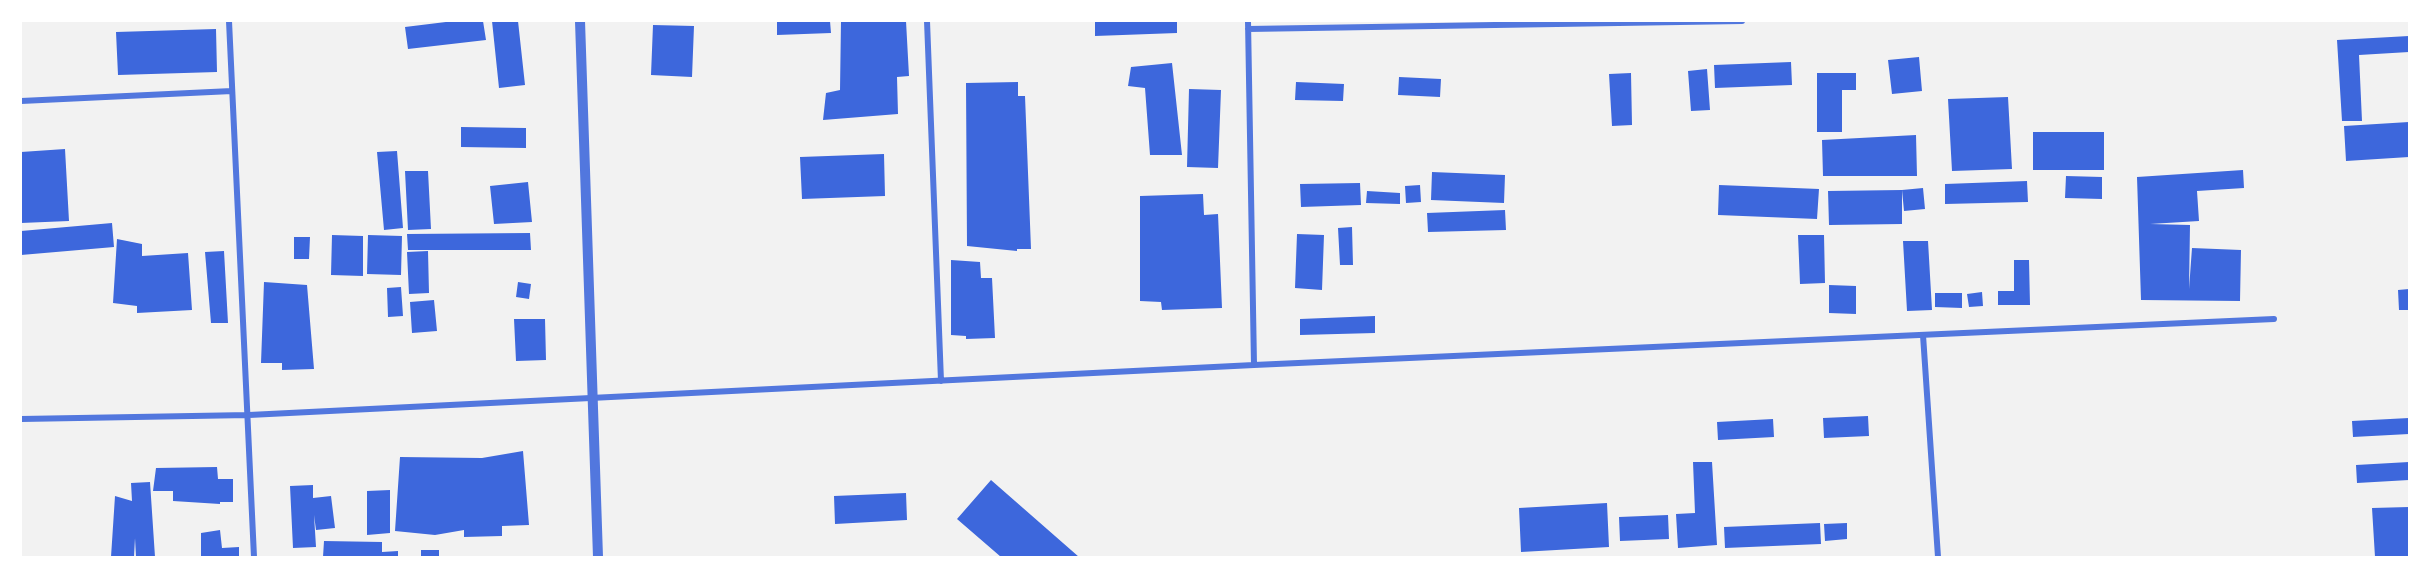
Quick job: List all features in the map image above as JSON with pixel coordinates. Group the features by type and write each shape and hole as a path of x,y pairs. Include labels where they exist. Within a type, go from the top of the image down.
{"street":[{"path":"230,21 255,557"},
{"path":"580,21 598,557"},
{"path":"927,21 941,381"},
{"path":"1248,21 1254,365"},
{"path":"1248,29 1742,21"},
{"path":"21,101 232,91"},
{"path":"21,419 249,415 1254,365 2274,319"},
{"path":"1923,335 1938,557"}],"building":[{"path":"454,21 483,21 486,40 408,49 405,27"},
{"path":"492,21 518,21 525,85 499,88"},
{"path":"777,21 830,21 831,33 777,35"},
{"path":"841,21 906,21 909,76 897,77 898,114 823,120 826,93 840,90"},
{"path":"1095,21 1177,21 1177,33 1095,36"},
{"path":"653,25 694,26 692,77 651,75"},
{"path":"216,29 217,72 118,75 116,32"},
{"path":"2409,36 2409,52 2359,55 2362,121 2342,121 2337,40"},
{"path":"1919,57 1922,91 1892,94 1888,60"},
{"path":"1791,62 1792,85 1715,88 1714,65"},
{"path":"1172,63 1182,155 1150,155 1145,88 1128,86 1131,67"},
{"path":"1707,69 1710,110 1691,111 1688,71"},
{"path":"1631,73 1632,125 1612,126 1609,74"},
{"path":"1817,73 1856,73 1856,90 1842,90 1842,132 1817,132"},
{"path":"1399,77 1441,79 1440,97 1398,95"},
{"path":"1018,82 1018,96 1025,96 1031,249 1017,249 1017,251 967,246 966,83"},
{"path":"1296,82 1344,84 1343,101 1295,100"},
{"path":"1189,89 1221,90 1218,168 1187,167"},
{"path":"2008,97 2012,169 1952,171 1948,99"},
{"path":"2409,122 2409,157 2346,161 2344,126"},
{"path":"461,127 526,128 526,148 461,147"},
{"path":"2033,132 2104,132 2104,170 2033,170"},
{"path":"1916,135 1917,176 1823,176 1822,140"},
{"path":"65,149 69,221 21,223 21,152"},
{"path":"397,151 403,228 384,230 377,152"},
{"path":"884,154 885,196 802,199 800,157"},
{"path":"2243,170 2244,188 2197,191 2199,221 2150,224 2190,225 2189,289 2192,248 2241,250 2240,301 2141,300 2137,177"},
{"path":"405,171 428,171 431,229 408,230"},
{"path":"1432,172 1505,175 1504,203 1431,200"},
{"path":"2066,176 2102,177 2102,199 2065,198"},
{"path":"2027,181 2028,202 1945,204 1945,184"},
{"path":"528,182 532,222 494,224 490,186"},
{"path":"1360,183 1361,205 1301,207 1300,184"},
{"path":"1420,185 1421,202 1406,203 1405,186"},
{"path":"1719,185 1819,189 1817,219 1718,215"},
{"path":"1923,188 1925,209 1904,211 1902,190"},
{"path":"1902,190 1902,224 1829,225 1828,191"},
{"path":"1367,191 1400,193 1400,204 1366,203"},
{"path":"1203,194 1204,215 1218,214 1222,308 1162,310 1161,302 1140,301 1140,196"},
{"path":"1505,210 1506,230 1428,232 1427,213"},
{"path":"112,223 114,247 21,255 21,231"},
{"path":"1352,227 1353,265 1340,265 1338,228"},
{"path":"530,233 531,250 408,250 407,234"},
{"path":"1297,234 1324,235 1322,290 1295,288"},
{"path":"332,235 363,236 363,276 331,275"},
{"path":"368,235 402,236 401,275 367,274"},
{"path":"1798,235 1824,235 1825,283 1800,284"},
{"path":"294,237 310,237 309,259 294,259"},
{"path":"117,239 142,244 142,256 188,253 192,310 137,313 137,306 113,303"},
{"path":"1903,241 1928,241 1932,310 1907,311"},
{"path":"224,251 228,323 211,323 205,252"},
{"path":"428,251 429,293 409,294 407,252"},
{"path":"951,260 980,262 981,278 992,278 995,338 966,339 966,336 951,335"},
{"path":"2014,260 2029,260 2030,305 1998,305 1998,291 2014,291"},
{"path":"264,282 307,285 314,369 282,370 282,363 261,363"},
{"path":"518,282 531,284 529,299 516,297"},
{"path":"1829,285 1856,286 1856,314 1829,313"},
{"path":"401,287 403,316 388,317 387,288"},
{"path":"2409,289 2409,310 2399,310 2398,290"},
{"path":"1982,292 1983,306 1969,307 1967,294"},
{"path":"1935,293 1962,293 1962,308 1935,307"},
{"path":"434,300 437,331 412,333 410,302"},
{"path":"1375,316 1375,333 1300,335 1300,319"},
{"path":"514,319 545,319 546,360 516,361"},
{"path":"1868,416 1869,436 1824,438 1823,418"},
{"path":"2409,418 2409,434 2353,437 2352,421"},
{"path":"1773,419 1774,437 1718,440 1717,422"},
{"path":"523,451 529,525 502,526 502,536 464,537 464,530 435,535 395,531 400,457 482,458"},
{"path":"1693,462 1712,462 1717,545 1678,548 1676,514 1695,513"},
{"path":"2409,462 2409,480 2357,483 2356,465"},
{"path":"217,467 218,479 233,479 233,502 220,502 220,504 173,501 173,491 153,491 156,468"},
{"path":"991,480 1079,557 1001,557 957,519"},
{"path":"150,482 155,557 136,557 135,538 134,557 111,557 115,496 132,501 131,483"},
{"path":"313,485 313,498 331,496 335,528 316,530 314,515 316,547 293,548 290,486"},
{"path":"390,490 390,533 367,535 367,491"},
{"path":"906,493 907,520 835,524 834,496"},
{"path":"1607,503 1609,547 1521,552 1519,508"},
{"path":"2409,507 2409,557 2375,557 2372,508"},
{"path":"1668,515 1669,539 1620,541 1619,517"},
{"path":"1820,523 1821,544 1725,548 1724,527"},
{"path":"1847,523 1847,539 1825,541 1824,524"},
{"path":"220,530 222,548 239,547 239,557 201,557 201,533"},
{"path":"324,541 382,542 382,552 398,551 398,557 323,557"},
{"path":"421,550 439,550 439,557 421,557"}]}
